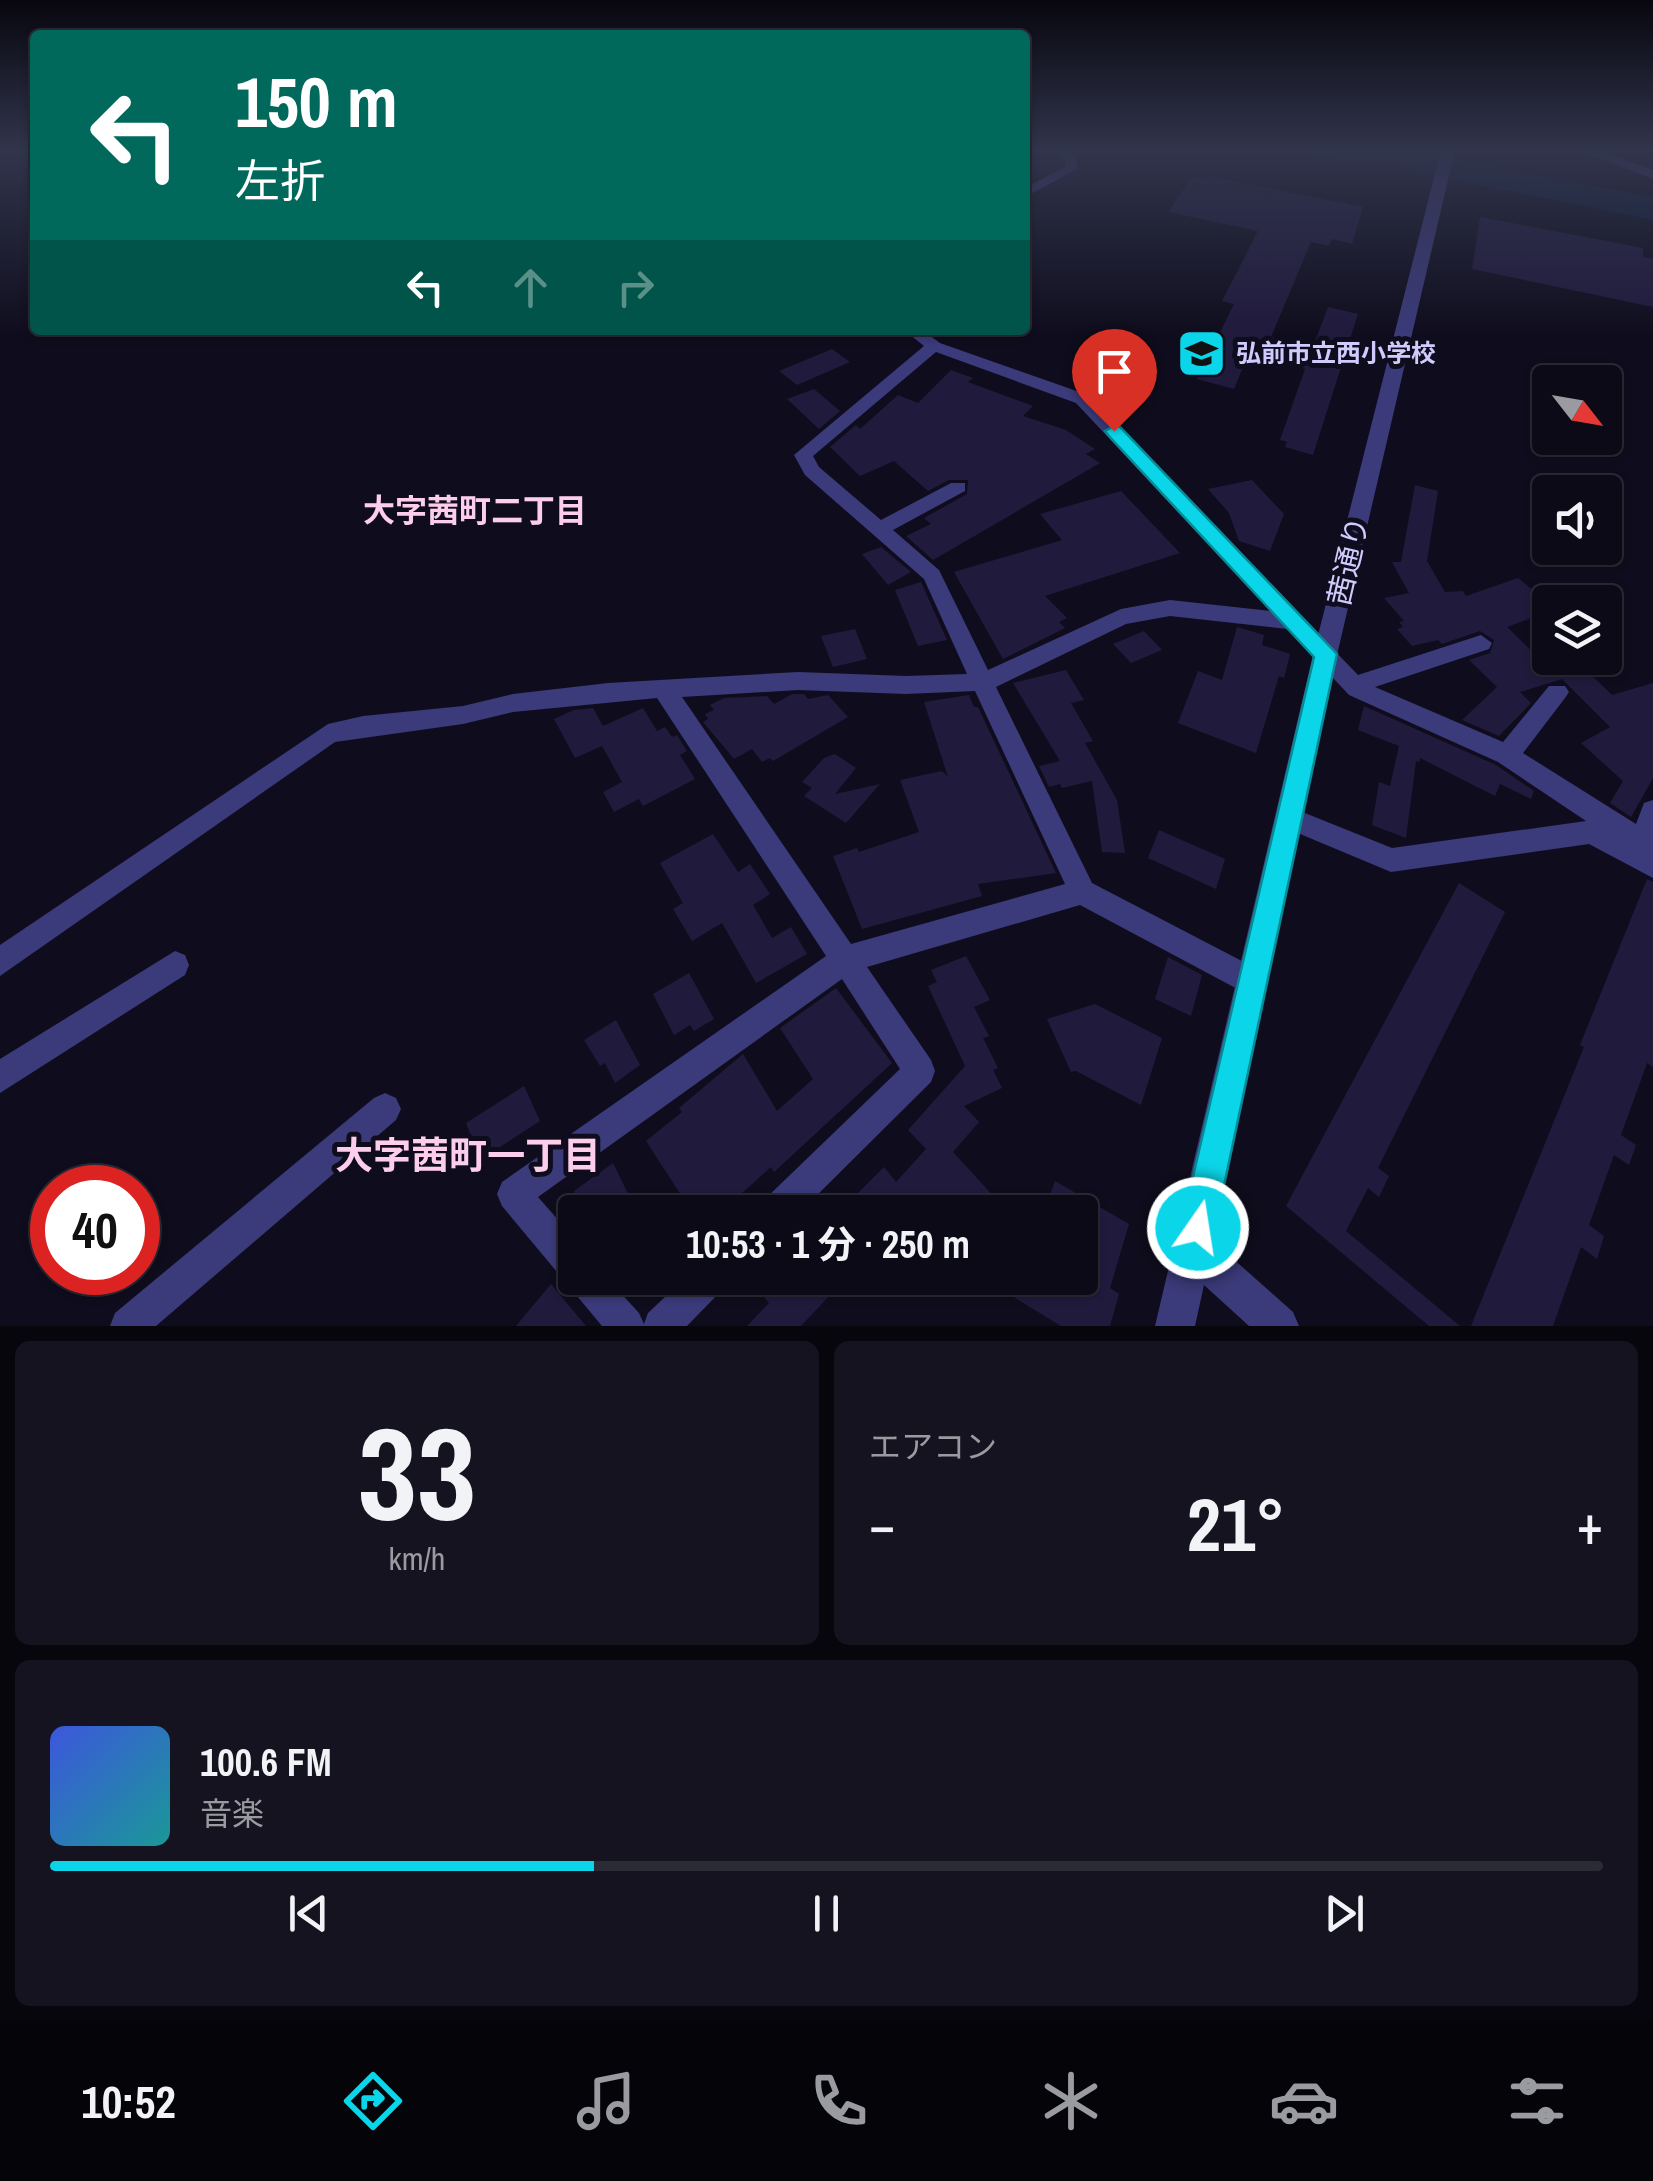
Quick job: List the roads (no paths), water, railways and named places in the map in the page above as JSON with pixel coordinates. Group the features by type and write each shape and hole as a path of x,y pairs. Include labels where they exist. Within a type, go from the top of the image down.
{"street":[{"name":"茜通り","path":"1184,1320 1193,1249 1326,654 1430,212"},
{"path":"919,335 934,346 1082,400 1357,688 1507,756 1650,851"},
{"path":"934,346 803,455 812,471 932,575 1082,892 1253,982"},
{"path":"878,528 958,488"},
{"path":"0,962 328,734 513,703 663,688 798,681 906,685 985,682 1121,617 1170,608 1294,622"},
{"path":"1357,688 1368,680 1481,642"},
{"path":"663,688 920,1071 793,1195"},
{"path":"1507,756 1557,692"},
{"path":"1650,851 1653,811"},
{"path":"1290,818 1390,860 1592,832 1650,851"},
{"path":"558,1246 514,1194 845,960 1082,892"},
{"path":"0,1077 175,965"},
{"path":"128,1326 386,1109"},
{"path":"1193,1249 1279,1326"},
{"path":"599,1295 626,1326"},
{"path":"661,1326 693,1295"}],"water":[{"path":"1613,212 1653,212 1653,220"}],"place":[{"name":"弘前市立西小学校","path":"1201,353"}],"district":[{"name":"大字茜町二丁目","path":"475,510"},
{"name":"大字茜町一丁目","path":"468,1155"}]}
